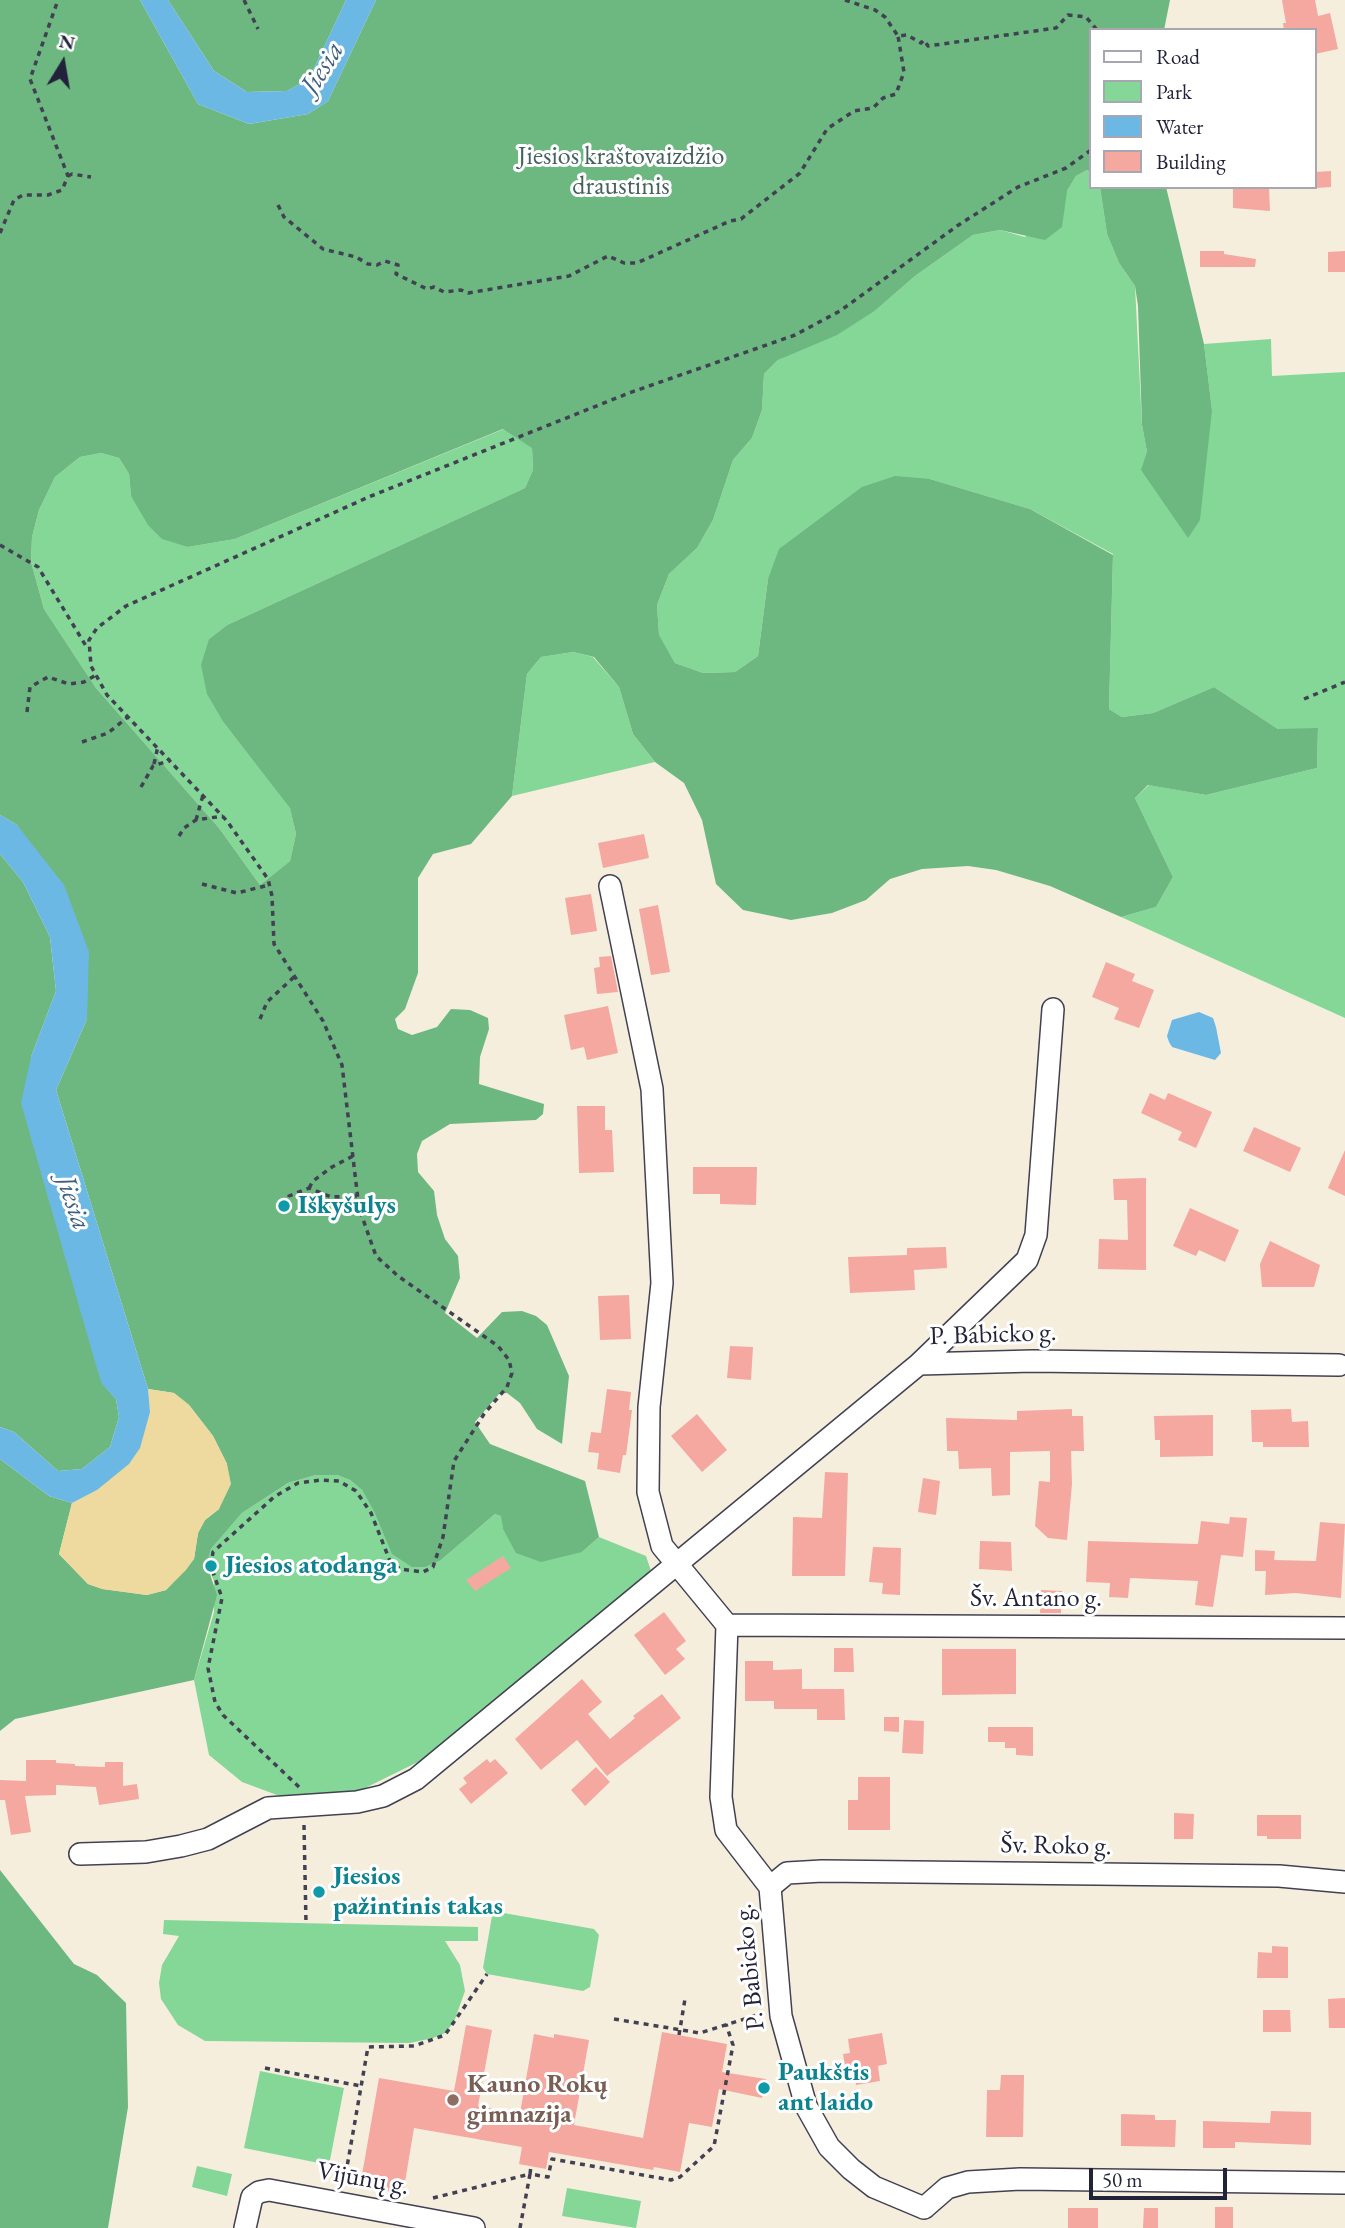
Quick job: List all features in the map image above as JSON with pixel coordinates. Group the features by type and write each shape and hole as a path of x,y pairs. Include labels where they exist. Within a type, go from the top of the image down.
{"street":[{"path":"610,886 652,1088 662,1283 649,1407 648,1492 662,1546 727,1625"},
{"path":"919,1364 1027,1260 1035,1235 1053,1009"},
{"name":"P. Babicko g.","path":"80,1854 146,1852 181,1846 208,1839 268,1808 357,1802 383,1796 416,1779 919,1364 1033,1360 1339,1365"},
{"name":"P. Babicko g.","path":"727,1625 721,1797 726,1830 770,1887 781,2016 806,2106 830,2147 851,2169 922,2218"},
{"name":"Šv. Antano g.","path":"727,1625 1345,1628"},
{"name":"Šv. Roko g.","path":"770,1887 787,1873 822,1871 1279,1876 1345,1882"},
{"path":"922,2218 947,2188 968,2182 1020,2179 1345,2183"},
{"name":"Vijūnų g.","path":"245,2228 249,2206 259,2192 269,2190 474,2228"}],"path":[{"path":"0,233 14,200 23,195 48,195 62,190 68,176 30,79 58,0"},
{"path":"244,0 258,29"},
{"path":"278,205 284,217 323,249 356,257 368,264 377,265 385,261 398,265 396,274 427,289 434,287 444,292 461,290 468,293 569,276 608,256 624,263 637,262 730,221 741,219 800,173 827,130 854,111 873,108 883,99 896,94 904,72 898,36 885,17 845,0"},
{"path":"898,36 907,35 921,43 924,40 928,47 1056,28 1068,15 1086,18 1095,28"},
{"path":"88,648 97,628 125,606 371,496 629,393 795,335 840,311 957,226 1018,187 1066,168 1090,151"},
{"path":"68,176 72,174 91,177"},
{"path":"0,545 38,567 88,648 96,675 107,695 223,816 269,886 274,944 323,1021 342,1065 359,1208 376,1256 398,1276 498,1346 509,1360 512,1373 507,1387 484,1414 454,1461 443,1537 433,1567 423,1572 400,1569 390,1561 371,1513 356,1491 339,1481 321,1479 298,1483 274,1497 213,1552 211,1566 222,1598 208,1668 215,1702 223,1715 297,1783 304,1806 306,1923"},
{"path":"27,712 30,687 48,677 69,684 84,682 96,675"},
{"path":"1304,699 1345,682"},
{"path":"82,742 108,733 129,716"},
{"path":"141,787 153,766 158,746"},
{"path":"153,766 170,760"},
{"path":"196,820 203,794"},
{"path":"179,836 184,828 196,820 223,816"},
{"path":"202,884 237,893 269,886"},
{"path":"260,1019 267,1002 294,977"},
{"path":"284,1206 289,1196 309,1188 313,1181 332,1167 353,1156"},
{"path":"309,1188 331,1197 357,1196"},
{"path":"343,2193 368,2047 414,2046 445,2035 487,1974"},
{"path":"679,2035 685,1999"},
{"path":"614,2019 700,2032 760,2014"},
{"path":"433,2199 530,2174 548,2177 552,2159 671,2180 680,2177 714,2146 733,2045 726,2024"},
{"path":"265,2068 361,2086"},
{"path":"520,2228 531,2166"}],"green space":[{"name":"Jiesios kraštovaizdžio draustinis","path":"0,0 140,0 198,104 249,124 308,114 328,101 376,0 1170,0 1164,28 1090,28 1090,172 1087,170 1076,176 1067,191 1062,227 1045,240 1000,230 973,235 915,276 876,310 837,335 778,360 764,374 762,410 752,438 733,460 713,520 697,548 669,574 657,605 659,635 675,663 703,673 735,672 758,656 768,579 779,549 862,487 895,476 930,479 1030,509 1113,555 1109,709 1122,717 1153,713 1214,687 1278,729 1318,728 1317,768 1206,795 1148,785 1135,798 1173,877 1156,907 1121,917 1050,886 996,870 968,866 922,869 890,879 866,900 832,913 791,920 743,910 716,884 702,820 684,783 655,762 633,734 619,687 594,657 573,652 541,657 527,674 512,796 471,844 433,854 418,878 418,973 405,1009 395,1019 398,1029 412,1035 437,1027 451,1009 470,1010 488,1018 489,1029 480,1057 479,1084 544,1104 543,1114 536,1120 450,1124 422,1141 417,1154 418,1172 434,1191 437,1215 445,1239 458,1256 460,1278 445,1313 477,1338 502,1312 522,1311 536,1316 547,1325 569,1376 562,1444 537,1429 520,1403 507,1393 499,1394 475,1422 490,1444 585,1481 599,1537 582,1552 541,1562 516,1553 503,1529 501,1516 495,1514 441,1560 425,1567 412,1567 392,1554 374,1511 362,1490 350,1480 337,1475 316,1475 288,1483 242,1513 211,1549 207,1565 217,1595 194,1680 15,1719 0,1731 0,1459 49,1496 72,1503 59,1554 88,1584 103,1589 147,1595 166,1590 194,1559 198,1533 205,1520 219,1509 227,1464 213,1436 189,1405 174,1393 148,1389 56,1090 87,1019 17,825 0,815","holes":["503,429 532,448 533,470 525,488 227,625 209,639 201,665 207,694 224,723 290,808 296,834 290,861 260,885 219,828 96,688 44,609 31,562 32,537 39,510 55,477 80,457 101,453 119,458 129,474 131,496 148,525 162,539 188,547 235,539"]},
{"path":"168,0 346,0 309,79 287,91 247,92 214,71"},
{"path":"1087,170 1090,172 1090,189 1100,189 1107,234 1119,263 1135,286 1142,425 1147,452 1212,410 1204,344 1271,339 1272,376 1345,372 1345,1018 1121,917 1156,907 1173,877 1135,798 1149,785 1206,795 1317,768 1318,729 1278,729 1214,687 1153,713 1122,717 1109,709 1113,554 1030,509 930,479 768,579 758,656 735,672 703,673 675,663 659,636 657,605 669,574 697,548 713,520 733,460 752,438 762,410 764,374 778,360 876,310 915,276 973,235 1000,230 1025,237 1067,191 1076,176"},
{"path":"1100,189 1166,189 1204,344 1212,410 1200,520 1188,538 1141,470 1147,452 1142,425 1138,306 1135,286 1119,263 1107,234"},
{"path":"504,429 532,447 533,470 525,488 227,625 209,639 224,723 290,807 296,834 290,861 260,885 219,828 96,688 44,609 31,562 32,537 39,510 55,477 80,457 101,453 119,458 129,474 131,496 188,547 235,539"},
{"path":"573,652 593,657 619,687 633,734 655,762 512,796 527,674 541,657"},
{"path":"0,854 23,882 50,937 56,991 31,1057 103,1384 116,1399 119,1417 110,1447 82,1469 58,1471 14,1432 0,1427"},
{"path":"316,1475 337,1475 350,1480 362,1490 375,1511 441,1560 495,1514 502,1516 503,1529 582,1552 599,1537 646,1556 652,1574 420,1761 359,1791 285,1798 242,1782 209,1755 194,1680 214,1612 214,1581 207,1565 211,1549 242,1513 288,1483"},
{"path":"0,1870 74,1964 97,1975 126,2003 128,2107 108,2228 0,2228"},
{"path":"498,1912 594,1929 599,1935 590,1987 583,1991 487,1974 483,1968 492,1916"},
{"path":"164,1920 478,1927 478,1941 445,1941 460,1965 465,1991 454,2022 445,2033 433,2038 410,2043 205,2041 178,2025 161,1999 159,1983 162,1965 179,1936 163,1934"},
{"path":"260,2071 344,2088 329,2165 244,2148"},
{"path":"197,2166 232,2174 227,2196 192,2187"},
{"path":"567,2188 641,2201 636,2228 562,2216"}],"sand":[{"path":"148,1389 174,1393 189,1405 213,1436 227,1464 231,1484 219,1509 205,1520 198,1533 194,1559 186,1570 166,1590 147,1595 102,1589 88,1584 59,1554 72,1503 97,1490 150,1412"}],"water":[{"name":"Jiesia","path":"140,0 168,0 214,71 247,92 287,91 309,79 346,0 376,0 328,101 308,114 249,124 198,104"},
{"name":"Jiesia","path":"0,815 17,825 64,885 89,952 87,1019 56,1090 148,1389 150,1412 140,1448 129,1464 97,1490 72,1503 49,1496 0,1459 0,1427 14,1432 58,1471 82,1469 110,1447 119,1417 116,1399 102,1384 95,1362 21,1103 31,1057 56,991 50,937 23,882 0,854"},
{"path":"1199,1012 1213,1018 1216,1027 1221,1053 1215,1060 1172,1047 1167,1036 1172,1020"}],"building":[{"path":"1282,0 1315,0 1318,16 1330,13 1338,49 1317,54 1317,28 1284,28 1283,23 1286,23"},
{"path":"1331,171 1331,187 1317,188 1317,172"},
{"path":"1233,189 1269,189 1270,211 1233,208"},
{"path":"1200,251 1224,251 1224,254 1256,259 1255,267 1200,267"},
{"path":"1345,251 1345,272 1328,272 1328,252"},
{"path":"644,834 649,858 603,868 598,843"},
{"path":"591,894 597,931 571,935 565,898"},
{"path":"658,905 670,972 651,975 639,909"},
{"path":"611,956 618,992 597,994 594,968 600,967 599,957"},
{"path":"1106,962 1135,974 1132,981 1154,990 1139,1028 1114,1019 1119,1008 1092,997"},
{"path":"608,1006 618,1053 587,1060 584,1047 571,1050 564,1015"},
{"path":"1150,1093 1165,1100 1168,1093 1212,1112 1196,1148 1178,1140 1182,1132 1141,1113"},
{"path":"577,1106 605,1106 605,1130 612,1130 614,1172 579,1173"},
{"path":"1254,1127 1301,1148 1290,1172 1243,1151"},
{"path":"1345,1150 1345,1196 1328,1188"},
{"path":"693,1167 757,1167 756,1205 720,1204 720,1194 693,1194"},
{"path":"1146,1178 1146,1270 1098,1269 1099,1239 1128,1240 1127,1200 1114,1200 1113,1179"},
{"path":"1190,1208 1239,1230 1225,1262 1199,1250 1196,1256 1173,1246"},
{"path":"1270,1241 1320,1265 1314,1287 1262,1287 1260,1264"},
{"path":"946,1247 947,1268 914,1270 915,1290 850,1293 848,1257 907,1255 907,1248"},
{"path":"629,1295 631,1339 600,1340 598,1296"},
{"path":"730,1346 753,1347 751,1380 727,1378"},
{"path":"607,1389 631,1392 629,1410 632,1410 626,1455 623,1455 620,1473 597,1469 599,1453 588,1452 591,1432 601,1433"},
{"path":"1072,1409 1072,1416 1083,1416 1084,1451 1071,1451 1072,1484 1067,1540 1048,1538 1035,1526 1039,1481 1050,1482 1050,1451 1010,1452 1010,1495 992,1496 991,1468 959,1469 958,1451 947,1451 946,1418 1017,1420 1017,1411"},
{"path":"1291,1409 1292,1422 1308,1421 1309,1447 1263,1447 1263,1442 1252,1442 1251,1410"},
{"path":"697,1414 727,1450 702,1472 671,1436"},
{"path":"1213,1415 1213,1456 1160,1457 1160,1440 1155,1440 1154,1416"},
{"path":"825,1472 848,1473 845,1576 792,1576 793,1517 822,1518"},
{"path":"923,1478 940,1481 936,1515 918,1512"},
{"path":"1230,1517 1247,1518 1243,1557 1221,1555 1213,1607 1195,1605 1198,1581 1130,1578 1128,1598 1109,1597 1110,1583 1086,1582 1088,1541 1198,1544 1201,1521 1229,1524"},
{"path":"1320,1522 1345,1524 1341,1598 1296,1593 1265,1595 1266,1571 1255,1571 1255,1550 1275,1551 1274,1560 1316,1561"},
{"path":"980,1541 1011,1542 1012,1571 979,1569"},
{"path":"873,1547 901,1548 900,1595 882,1594 883,1583 869,1582"},
{"path":"503,1556 511,1568 475,1591 466,1580"},
{"path":"1041,1590 1062,1591 1061,1613 1040,1613"},
{"path":"664,1612 686,1641 676,1649 685,1659 665,1675 634,1635"},
{"path":"834,1648 853,1648 854,1672 834,1672"},
{"path":"942,1649 1016,1649 1016,1694 942,1695"},
{"path":"745,1661 773,1661 773,1670 802,1669 802,1689 844,1689 845,1720 817,1720 817,1709 774,1709 774,1701 745,1701"},
{"path":"582,1679 602,1702 588,1714 610,1739 635,1718 633,1716 662,1694 681,1718 607,1776 577,1740 541,1770 515,1739"},
{"path":"884,1717 899,1717 899,1732 884,1731"},
{"path":"904,1720 924,1721 923,1754 902,1753"},
{"path":"988,1727 1033,1727 1033,1756 1016,1755 1016,1748 1005,1748 1005,1742 988,1742"},
{"path":"487,1759 490,1763 495,1759 508,1773 471,1804 459,1789 467,1783 463,1778"},
{"path":"26,1760 56,1760 56,1763 75,1766 105,1767 105,1762 123,1762 123,1786 137,1784 139,1799 99,1805 96,1787 56,1785 56,1795 25,1796 31,1832 11,1835 5,1800 0,1800 0,1780 26,1781"},
{"path":"596,1767 610,1782 585,1806 571,1790"},
{"path":"858,1777 890,1777 890,1830 848,1830 848,1800 858,1800"},
{"path":"1174,1813 1194,1814 1193,1839 1174,1839"},
{"path":"1257,1815 1301,1815 1301,1839 1267,1839 1267,1836 1257,1836"},
{"path":"1272,1946 1288,1947 1288,1978 1257,1978 1258,1952 1272,1953"},
{"path":"1345,1998 1345,2028 1329,2028 1328,1999"},
{"path":"1263,2010 1290,2010 1291,2032 1263,2032"},
{"path":"466,2025 492,2030 478,2106 520,2113 534,2034 554,2038 554,2034 589,2040 574,2125 643,2138 662,2032 727,2044 722,2072 766,2079 762,2098 719,2089 712,2127 689,2123 680,2172 549,2152 546,2169 519,2164 522,2147 414,2128 403,2194 360,2186 379,2078 454,2091"},
{"path":"882,2033 887,2064 878,2066 880,2081 856,2085 853,2070 846,2071 843,2054 850,2053 848,2039"},
{"path":"1001,2075 1024,2075 1023,2137 986,2137 987,2090 1000,2090"},
{"path":"1271,2111 1311,2112 1311,2145 1235,2142 1235,2148 1203,2148 1203,2121 1270,2123"},
{"path":"1121,2114 1155,2115 1155,2120 1176,2120 1175,2147 1121,2146"},
{"path":"1215,2207 1233,2207 1233,2228 1215,2228"},
{"path":"1068,2208 1098,2208 1098,2228 1068,2228"},
{"path":"1144,2208 1158,2208 1158,2228 1143,2228"}],"place":[{"name":"Iškyšulys","path":"284,1206"},
{"name":"Jiesios atodanga","path":"211,1566"},
{"name":"Jiesios pažintinis takas","path":"319,1892"},
{"name":"Paukštis ant laido","path":"764,2088"},
{"name":"Kauno Rokų gimnazija","path":"453,2100"}]}
